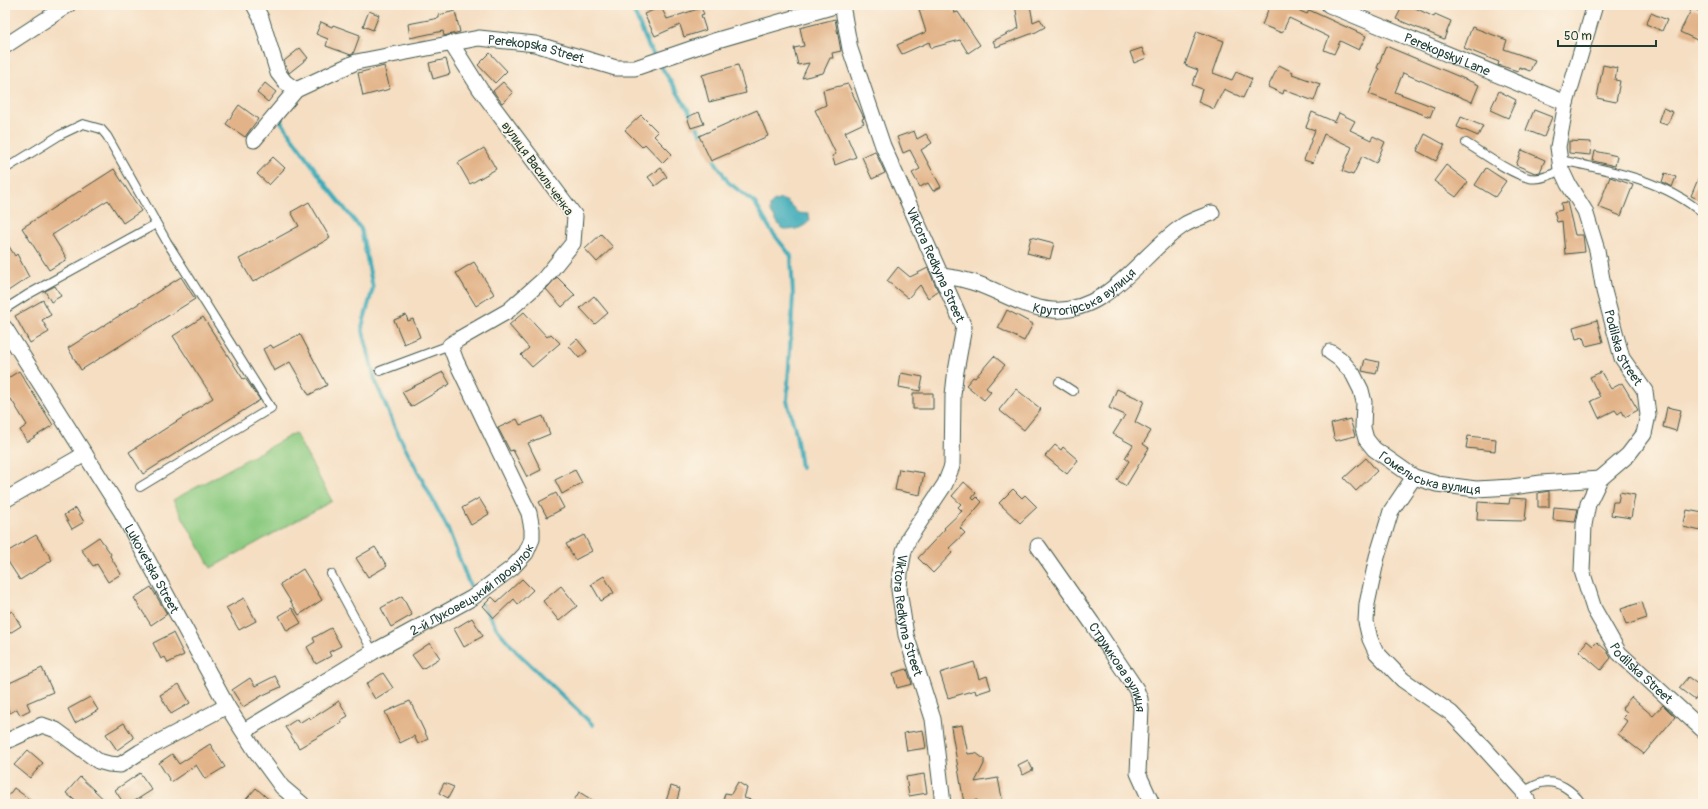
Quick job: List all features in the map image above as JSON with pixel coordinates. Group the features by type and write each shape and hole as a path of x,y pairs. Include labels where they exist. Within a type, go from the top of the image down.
{"street":[{"path":"5,46 68,5"},
{"path":"254,5 261,18 278,73 285,82 296,90"},
{"name":"Perekopska Street","path":"254,140 296,90 356,62 479,38 535,44 616,68 635,68 714,41 838,5"},
{"name":"Viktora Redkyna Street","path":"842,5 850,49 883,146 964,326 955,377 952,466 944,484 909,538 904,551 899,590 906,635 933,719 943,804"},
{"name":"Perekopskyi Lane","path":"1329,5 1566,104"},
{"name":"Podilska Street","path":"1595,5 1566,104 1558,147 1561,165 1568,184 1585,211 1597,250 1604,291 1622,358 1645,391 1648,415 1644,434 1628,455 1600,480 1588,504 1584,524 1582,571 1594,609 1619,653 1703,730"},
{"name":"вулиця Васильченка","path":"450,345 508,311 544,279 573,243 575,216 480,89 452,43"},
{"name":"Крутогірська вулиця","path":"942,276 972,282 1023,303 1042,309 1063,310 1082,307 1124,279 1166,239 1184,225 1212,213"},
{"name":"Lukovetska Street","path":"5,328 121,511 227,706 282,787 302,804"},
{"name":"2-й Луковецький провулок","path":"244,731 373,652 472,598 512,568 526,553 532,539 529,513 456,361 450,345"},
{"name":"Гомельська вулиця","path":"1330,352 1340,359 1352,374 1361,390 1364,402 1363,428 1366,439 1374,449 1414,477 1437,484 1476,489 1512,487 1541,483 1600,480"},
{"path":"5,500 85,454"},
{"path":"1414,477 1391,511 1377,557 1367,604 1366,622 1370,639 1376,652 1403,680 1451,713 1475,738 1526,798"},
{"name":"Струмкова вулиця","path":"1038,546 1136,689 1142,709 1138,773 1152,804"},
{"path":"5,742 42,725 56,730 98,761 120,765 140,752 227,706"}],"lane":[{"path":"5,169 60,135 83,124 101,129 107,136 156,224 272,408 140,487"},
{"path":"1466,143 1516,173 1529,178 1550,176 1561,165 1605,169 1646,182 1682,198 1703,214"},
{"path":"5,309 27,295 156,224"},
{"path":"380,371 450,345"},
{"path":"1059,382 1073,391"},
{"path":"331,574 373,652"},
{"path":"1526,798 1541,783 1552,783 1564,786 1577,797 1582,804"}],"green space":[{"path":"295,433 332,501 211,568 173,500"}],"water":[{"path":"781,199 788,202 798,213 809,214 810,220 801,228 788,230 781,228 770,211 770,205"}],"building":[{"path":"937,5 952,5 954,13 958,12 980,45 968,53 960,40 931,48 929,42 902,54 897,45 926,32 919,10"},
{"path":"1015,5 1030,5 1033,22 1040,19 1045,27 1036,32 996,47 993,41 1019,28"},
{"path":"1270,5 1286,5 1307,14 1309,10 1366,36 1359,50 1340,41 1334,54 1324,50 1329,37 1289,18 1282,33 1262,25"},
{"path":"1403,5 1409,5 1434,17 1435,14 1451,21 1444,39 1396,19"},
{"path":"661,7 667,19 701,8 704,14 701,15 706,30 684,37 680,25 655,36 644,14"},
{"path":"1692,8 1703,13 1703,29 1697,40 1680,32"},
{"path":"369,11 379,15 373,30 363,26"},
{"path":"455,11 460,32 444,36 443,31 410,38 408,24 439,18 439,15"},
{"path":"1651,13 1667,20 1662,31 1646,24"},
{"path":"835,19 841,51 832,53 833,58 830,58 823,73 802,78 809,63 798,65 794,48 804,46 800,28"},
{"path":"321,22 332,27 333,25 360,35 353,54 351,55 326,46 328,39 316,34"},
{"path":"1472,27 1507,40 1504,49 1535,60 1530,71 1519,67 1518,71 1498,65 1499,62 1464,48"},
{"path":"1197,31 1224,41 1213,73 1232,80 1236,72 1252,79 1243,98 1224,89 1214,109 1198,102 1202,89 1192,85 1198,70 1185,65"},
{"path":"1386,46 1479,85 1472,102 1403,73 1395,92 1434,107 1430,117 1369,94"},
{"path":"300,48 308,58 289,73 284,61"},
{"path":"1142,48 1146,58 1134,63 1130,52"},
{"path":"490,53 507,71 495,83 478,65"},
{"path":"446,59 450,74 433,79 429,63"},
{"path":"738,65 746,93 709,102 702,75"},
{"path":"1279,65 1293,72 1292,74 1320,84 1314,101 1284,90 1283,94 1268,87"},
{"path":"1603,65 1617,68 1615,80 1620,81 1616,102 1597,98"},
{"path":"384,66 390,89 363,96 358,73"},
{"path":"503,82 513,93 502,103 493,91"},
{"path":"265,83 276,92 268,102 257,93"},
{"path":"848,84 864,118 862,119 864,123 845,132 856,157 835,165 832,156 836,154 815,110 826,105 823,90"},
{"path":"1499,91 1516,100 1508,118 1490,110"},
{"path":"239,105 258,119 245,137 226,124"},
{"path":"1663,108 1673,112 1667,125 1658,122"},
{"path":"757,110 768,136 711,161 699,136"},
{"path":"1534,110 1552,117 1544,137 1526,130"},
{"path":"699,112 704,124 691,128 687,117"},
{"path":"1312,112 1335,122 1339,113 1355,121 1350,130 1371,140 1373,136 1385,142 1376,163 1362,156 1353,175 1342,171 1352,147 1324,134 1313,163 1304,160 1315,130 1306,127"},
{"path":"641,115 658,132 654,136 672,154 663,163 645,144 642,147 625,130"},
{"path":"1461,117 1483,126 1478,136 1457,127"},
{"path":"914,131 917,139 926,134 932,143 921,150 941,187 933,191 928,183 920,187 912,173 920,169 910,150 903,153 897,137"},
{"path":"1425,134 1445,145 1436,161 1417,151"},
{"path":"1569,141 1591,142 1590,155 1569,153"},
{"path":"484,148 496,169 470,184 458,163"},
{"path":"1522,150 1545,160 1540,172 1535,173 1516,165"},
{"path":"875,151 885,173 872,179 862,157"},
{"path":"1595,151 1617,156 1615,166 1593,161"},
{"path":"273,157 285,168 269,185 257,174"},
{"path":"1446,165 1468,182 1456,197 1434,181"},
{"path":"1703,167 1703,201 1691,196"},
{"path":"661,168 667,177 655,186 648,177"},
{"path":"1486,168 1506,181 1495,197 1475,185"},
{"path":"114,169 141,211 123,223 108,200 52,235 67,259 49,270 22,228"},
{"path":"1665,173 1676,177 1672,187 1662,182"},
{"path":"1610,177 1633,185 1621,216 1598,207"},
{"path":"309,202 330,238 253,282 239,259 299,226 291,212"},
{"path":"1567,202 1575,235 1583,235 1585,252 1565,254 1562,221 1557,222 1554,212 1562,210 1561,203"},
{"path":"601,234 613,247 597,262 585,249"},
{"path":"1031,237 1054,243 1050,259 1027,253"},
{"path":"5,240 15,256 17,254 29,277 5,293"},
{"path":"474,262 494,294 476,306 456,273"},
{"path":"898,267 910,277 928,268 938,291 928,298 920,285 908,298 887,281"},
{"path":"181,277 195,299 81,370 68,348"},
{"path":"557,277 575,295 562,307 546,289"},
{"path":"55,286 61,296 51,302 45,291"},
{"path":"594,296 608,313 595,324 580,308"},
{"path":"43,300 51,315 42,320 49,332 30,343 15,316"},
{"path":"1007,310 1033,324 1024,341 998,328"},
{"path":"524,312 547,337 551,334 560,343 532,367 521,355 529,348 509,325"},
{"path":"406,315 408,321 413,319 420,337 404,344 394,320"},
{"path":"203,317 243,379 245,378 260,400 143,474 129,452 213,398 173,336"},
{"path":"1597,320 1603,342 1586,346 1583,337 1576,339 1573,327"},
{"path":"300,334 327,385 309,395 290,362 274,371 263,349 271,345 273,348"},
{"path":"577,339 587,351 579,358 569,346"},
{"path":"994,356 1005,365 986,388 991,392 984,400 966,385 973,377 975,378"},
{"path":"1365,359 1379,362 1376,374 1362,371"},
{"path":"19,371 53,425 27,442 20,430 27,425 11,399 5,403 5,380"},
{"path":"443,372 450,384 411,407 402,392"},
{"path":"1601,372 1611,389 1622,383 1638,410 1625,417 1622,411 1618,414 1615,410 1599,418 1591,401 1600,397 1590,377"},
{"path":"901,373 923,377 920,391 899,387"},
{"path":"1016,389 1041,409 1024,430 999,410"},
{"path":"1117,389 1144,401 1135,422 1151,431 1143,444 1149,448 1126,486 1117,480 1129,461 1125,458 1133,445 1113,434 1125,415 1109,408"},
{"path":"913,393 933,393 933,409 913,409"},
{"path":"1667,407 1681,410 1676,431 1663,427"},
{"path":"543,416 550,434 528,443 541,470 527,477 513,450 510,451 498,428 517,419 520,425"},
{"path":"1350,419 1355,436 1335,441 1331,424"},
{"path":"1468,436 1496,439 1495,451 1466,448"},
{"path":"1055,445 1061,450 1063,447 1078,460 1067,474 1045,456"},
{"path":"1366,458 1377,471 1356,491 1344,478"},
{"path":"899,469 924,473 920,495 895,490"},
{"path":"575,470 582,483 562,494 555,480"},
{"path":"964,482 976,493 972,498 974,500 977,497 982,502 960,528 965,533 949,548 953,552 933,573 918,558 945,529 944,528 962,511 958,507 961,504 952,496"},
{"path":"1013,489 1022,498 1025,495 1037,507 1020,523 999,503"},
{"path":"1549,491 1549,507 1538,507 1538,493"},
{"path":"1620,492 1635,495 1631,518 1611,515 1613,502 1618,502"},
{"path":"556,493 564,508 547,517 539,502"},
{"path":"479,498 489,514 471,525 462,508"},
{"path":"1510,498 1527,499 1525,521 1477,520 1478,502 1509,504"},
{"path":"1554,507 1578,509 1575,522 1553,520"},
{"path":"76,508 84,522 72,529 64,515"},
{"path":"1687,510 1703,513 1701,531 1683,527"},
{"path":"36,535 52,560 20,580 5,557 5,553"},
{"path":"584,535 592,551 575,560 566,544"},
{"path":"99,537 111,554 110,556 121,574 108,582 97,564 93,566 81,549"},
{"path":"375,547 387,566 368,577 356,558"},
{"path":"303,569 322,600 299,615 280,584"},
{"path":"604,576 614,593 601,601 591,584"},
{"path":"522,579 533,590 518,604 514,599 494,618 483,606 492,597 497,602"},
{"path":"561,586 577,606 559,621 543,601"},
{"path":"151,587 167,614 151,625 134,598"},
{"path":"402,596 412,615 391,627 381,608"},
{"path":"244,598 256,621 239,630 226,608"},
{"path":"1642,602 1647,618 1626,625 1621,609"},
{"path":"292,608 301,623 287,631 279,616"},
{"path":"12,611 21,626 5,636 5,615"},
{"path":"472,618 483,636 464,647 454,629"},
{"path":"331,628 341,646 329,652 331,656 316,664 307,647 315,642 313,638"},
{"path":"173,633 184,655 168,663 165,657 161,659 153,643"},
{"path":"1587,641 1593,646 1597,642 1607,651 1611,658 1601,670 1579,651"},
{"path":"430,643 440,658 422,669 412,655"},
{"path":"974,662 979,679 987,676 991,689 976,694 975,690 948,698 940,673"},
{"path":"42,668 53,692 27,703 30,710 20,715 17,709 10,713 5,703 5,685"},
{"path":"907,669 912,684 897,688 893,673"},
{"path":"383,673 393,688 375,699 366,684"},
{"path":"275,676 281,687 263,695 243,707 232,690 250,678 255,686"},
{"path":"1688,677 1703,688 1695,700 1679,688"},
{"path":"179,684 190,703 171,714 160,695"},
{"path":"90,697 98,710 75,723 68,709"},
{"path":"1631,697 1653,716 1663,705 1675,717 1644,754 1618,734 1627,721 1623,718 1628,713 1622,708"},
{"path":"339,701 348,716 341,720 342,723 299,748 285,727 297,719 299,723 309,717 311,719"},
{"path":"410,701 428,739 418,744 414,736 400,743 385,712"},
{"path":"124,723 134,738 117,750 106,734"},
{"path":"962,725 968,754 976,753 984,759 984,764 975,782 998,778 1003,803 978,804 977,800 964,803 951,727"},
{"path":"923,730 926,748 907,751 904,733"},
{"path":"210,744 225,767 205,779 196,765 171,782 159,763 172,754 179,764"},
{"path":"28,750 43,763 30,778 14,765"},
{"path":"1028,760 1033,770 1023,775 1018,765"},
{"path":"140,773 152,790 130,804 124,804 115,790"},
{"path":"924,774 927,793 909,796 906,777"},
{"path":"80,777 109,804 79,804 66,793"},
{"path":"738,782 747,788 744,798 755,801 754,804 722,804 725,793 731,794"},
{"path":"444,783 454,787 448,798 439,793"},
{"path":"671,786 680,789 676,804 665,804"},
{"path":"14,788 36,804 5,804 5,800"},
{"path":"256,788 274,804 242,804"},
{"path":"579,792 599,804 572,804"}],"waterway":[{"path":"631,5 649,47 655,57"},
{"path":"659,63 689,111 704,140"},
{"path":"282,116 280,120 329,189 361,229 373,288 362,327 375,380 396,430 448,529 470,586"},
{"path":"711,155 728,182 755,203 772,232 791,256 793,296 787,401 796,433 801,468"},
{"path":"482,604 498,630 516,651 593,725"}]}
